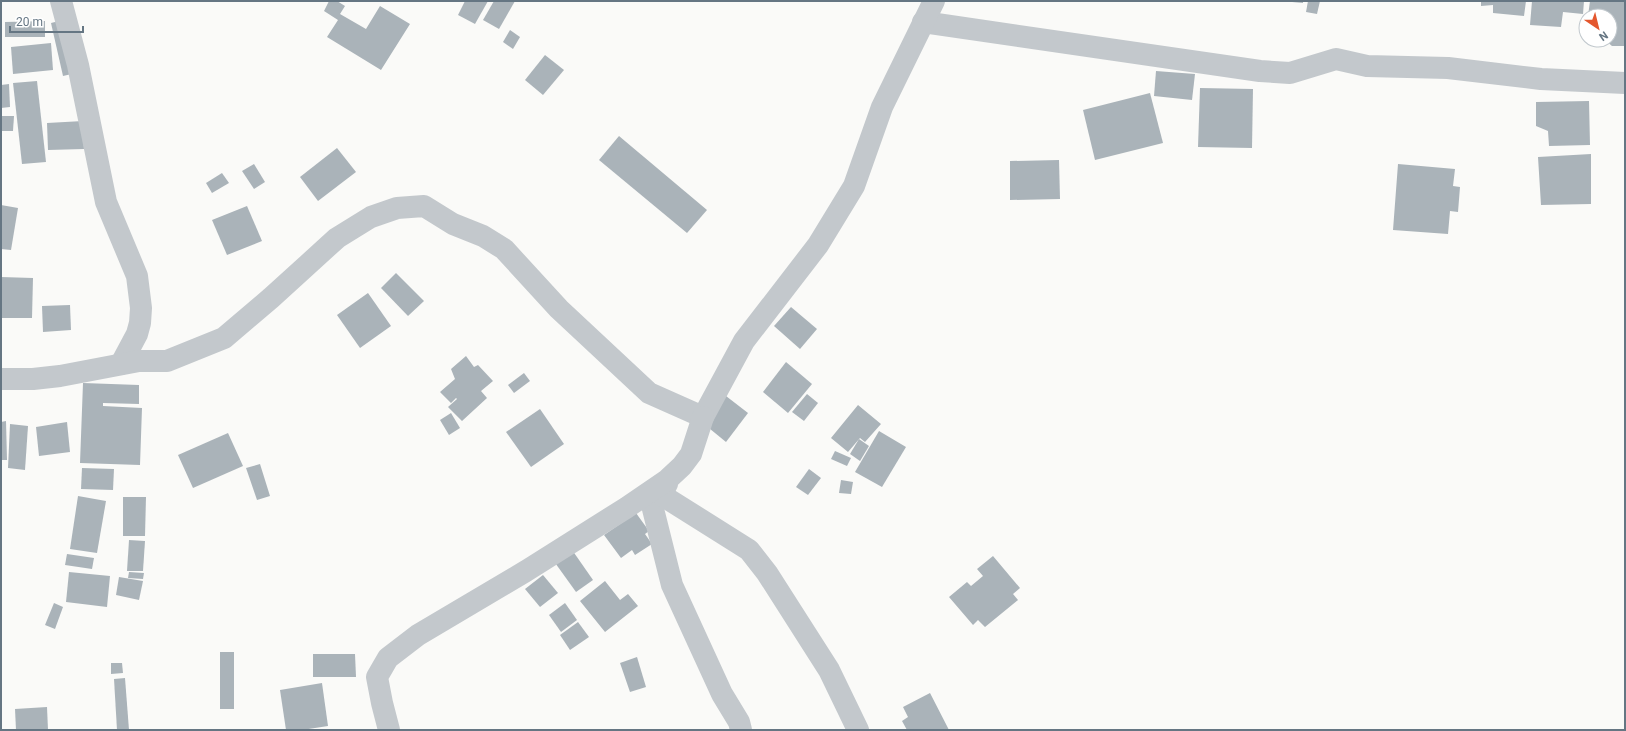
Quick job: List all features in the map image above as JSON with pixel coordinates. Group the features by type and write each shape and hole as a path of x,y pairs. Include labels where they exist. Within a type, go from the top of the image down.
{"street":[{"path":"61,1 78,65 106,202 137,276 141,308 140,323 137,334 121,364"},
{"path":"389,730 377,677 388,658 418,635 526,571 626,508 674,473 682,466 691,454 703,417 744,341 818,245 854,186 882,107 934,1"},
{"path":"923,22 1260,71 1290,73 1336,58 1367,66 1448,68 1541,79 1625,83"},
{"path":"1,379 33,379 60,376 139,361 167,361 224,338 337,238 371,216 396,208 424,206 454,224 483,236 504,249 559,309 649,393 703,417"},
{"path":"674,473 652,505 672,585 722,694 739,722 741,730"},
{"path":"660,494 749,550 767,573 829,670 858,730"}],"building":[{"path":"329,1 337,1 345,6 340,14 366,29 380,6 410,24 381,70 327,37 338,20 324,11"},
{"path":"465,1 488,1 475,24 458,15"},
{"path":"494,1 515,1 499,29 483,20"},
{"path":"1303,1 1303,3 1292,2"},
{"path":"1308,1 1320,1 1317,14 1306,12"},
{"path":"1481,1 1526,1 1524,16 1493,13 1493,5 1481,6"},
{"path":"1532,1 1584,1 1583,8 1578,8 1578,14 1563,12 1561,27 1530,25"},
{"path":"1590,1 1625,1 1625,46 1618,46 1618,8 1589,8"},
{"path":"63,20 76,73 63,76 51,23"},
{"path":"45,21 45,37 5,37 5,22"},
{"path":"510,30 520,37 513,49 503,42"},
{"path":"51,43 53,70 13,74 11,47"},
{"path":"545,55 564,70 543,95 525,80"},
{"path":"1156,71 1195,74 1192,100 1154,96"},
{"path":"37,81 46,162 22,164 13,83"},
{"path":"9,84 10,107 1,108 1,85"},
{"path":"1200,88 1253,89 1252,148 1198,147"},
{"path":"1150,93 1163,143 1095,160 1083,110"},
{"path":"1589,101 1590,145 1549,146 1548,131 1536,126 1536,102"},
{"path":"1,116 14,116 13,131 1,131"},
{"path":"83,121 84,149 48,150 47,123"},
{"path":"619,136 707,210 687,233 599,160"},
{"path":"337,148 356,172 318,201 300,177"},
{"path":"1591,154 1591,204 1541,205 1538,157"},
{"path":"1059,160 1060,199 1010,200 1010,161"},
{"path":"254,164 265,182 254,189 242,171"},
{"path":"1398,164 1455,169 1453,186 1460,187 1458,212 1450,211 1448,234 1393,230"},
{"path":"222,173 229,183 212,193 206,183"},
{"path":"1,205 18,208 11,250 1,249"},
{"path":"247,206 262,241 227,255 212,220"},
{"path":"396,273 424,301 408,316 381,288"},
{"path":"1,277 33,278 32,318 1,318"},
{"path":"368,293 391,326 360,348 337,315"},
{"path":"70,305 71,330 43,332 42,306"},
{"path":"791,307 817,329 800,349 774,326"},
{"path":"466,356 474,367 478,365 493,381 481,391 487,398 462,421 448,407 457,399 456,398 451,403 440,392 455,379 451,369"},
{"path":"786,362 812,384 788,413 763,392"},
{"path":"524,373 530,381 514,393 508,385"},
{"path":"83,383 139,385 139,404 103,403 103,406 142,408 140,465 80,463"},
{"path":"807,394 818,403 804,421 792,412"},
{"path":"726,396 748,413 726,442 704,424"},
{"path":"858,405 881,424 865,442 860,438 848,452 831,438"},
{"path":"540,409 564,444 531,467 506,432"},
{"path":"451,413 460,428 449,435 440,420"},
{"path":"6,421 7,460 1,460 1,422"},
{"path":"67,422 70,452 39,456 36,427"},
{"path":"10,424 28,426 25,470 8,468"},
{"path":"879,431 906,447 882,487 855,472"},
{"path":"228,433 243,466 193,488 178,455"},
{"path":"859,439 869,446 860,461 850,454"},
{"path":"835,451 851,458 847,466 831,459"},
{"path":"260,464 270,496 257,500 246,468"},
{"path":"82,468 114,469 113,490 81,489"},
{"path":"809,469 821,478 808,495 796,487"},
{"path":"841,480 853,482 851,494 839,493"},
{"path":"78,496 106,501 97,553 70,549"},
{"path":"123,497 146,497 145,536 123,536"},
{"path":"636,513 649,531 645,534 652,544 635,555 632,550 621,558 604,535"},
{"path":"129,540 145,541 143,571 127,571"},
{"path":"570,547 593,580 576,592 553,560"},
{"path":"67,554 94,558 92,569 65,565"},
{"path":"993,556 1020,588 1013,594 1018,600 985,627 978,620 973,625 949,597 967,582 971,586 983,576 977,569"},
{"path":"69,572 110,576 107,607 66,602"},
{"path":"129,572 144,573 143,579 128,578"},
{"path":"543,575 558,593 540,607 525,589"},
{"path":"119,577 143,581 139,600 116,595"},
{"path":"605,581 620,600 628,594 638,606 605,632 580,601"},
{"path":"54,603 63,607 55,629 45,625"},
{"path":"565,603 577,620 561,632 549,615"},
{"path":"578,622 589,637 570,650 560,635"},
{"path":"220,652 234,652 234,709 220,709"},
{"path":"313,654 355,654 356,677 313,677"},
{"path":"637,657 646,687 630,692 620,663"},
{"path":"111,663 122,663 123,673 111,674"},
{"path":"125,678 129,730 117,730 114,679"},
{"path":"322,683 328,726 302,730 286,730 280,690"},
{"path":"930,693 949,730 907,730 902,721 908,717 903,707"},
{"path":"47,707 48,730 16,730 15,709"}]}
